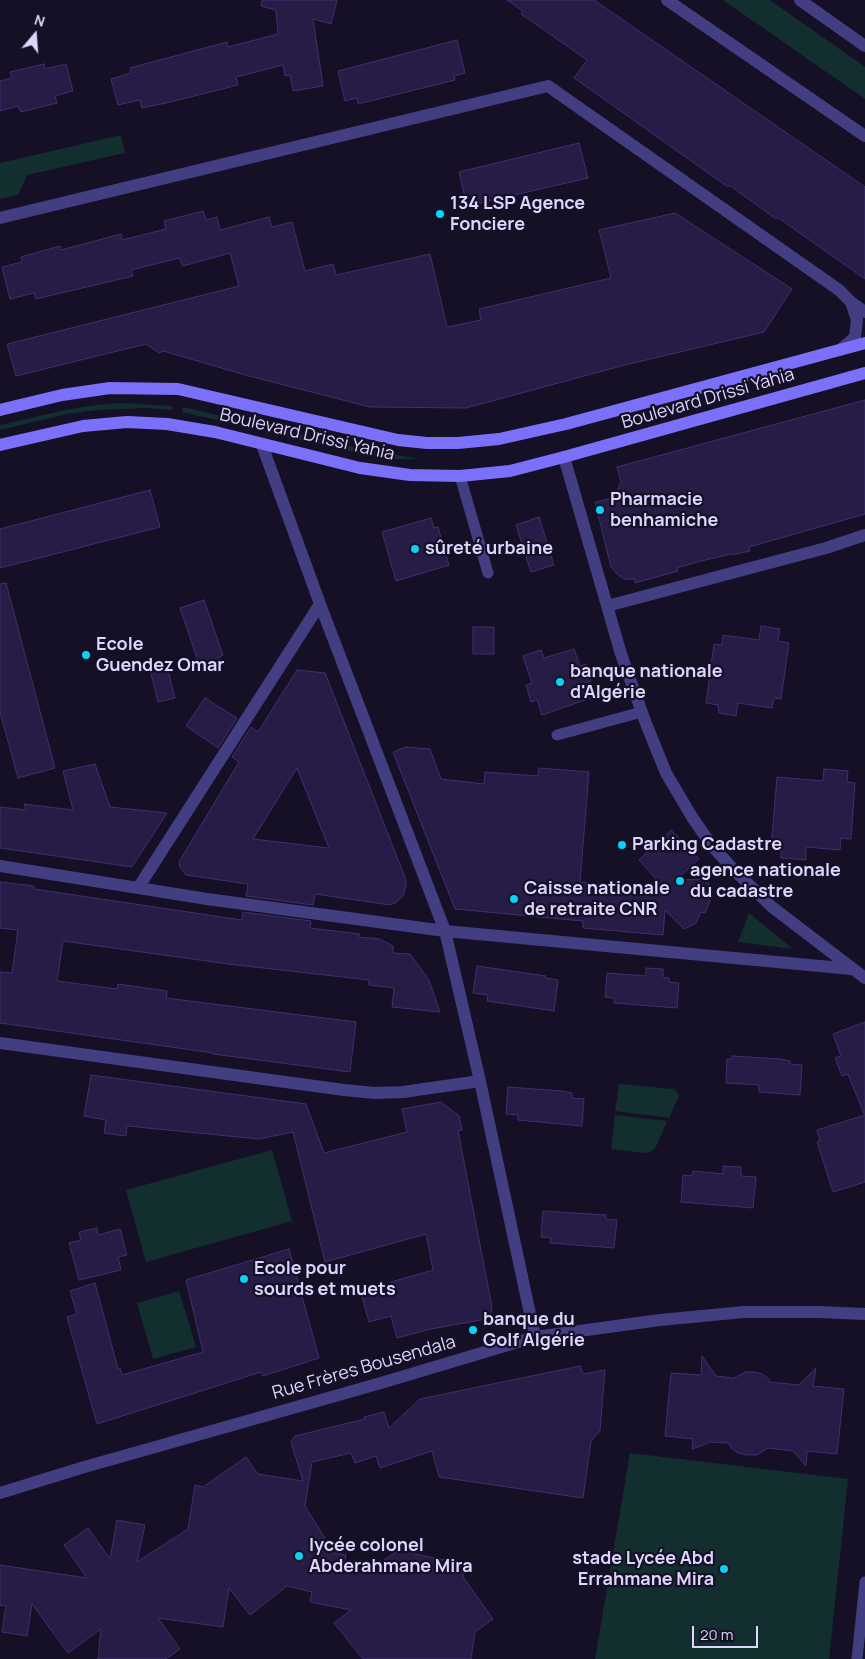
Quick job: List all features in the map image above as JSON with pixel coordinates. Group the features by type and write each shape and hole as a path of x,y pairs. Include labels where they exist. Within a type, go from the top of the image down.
{"main road":[{"name":"Boulevard Drissi Yahia","path":"0,410 62,395 110,388 178,389 398,440 427,443 458,443 498,439 566,424 865,343"},
{"name":"Boulevard Drissi Yahia","path":"0,445 83,426 128,422 167,424 215,432 360,468 410,475 460,476 510,470 564,458 865,373"}],"street":[{"path":"667,0 865,136"},
{"path":"800,0 865,46"},
{"path":"0,218 548,86 830,284 865,312"},
{"path":"840,350 855,337 857,320 851,302"},
{"path":"262,445 320,604 445,931 480,1081 535,1336"},
{"path":"564,458 607,606 642,712 666,773 712,846 735,871 772,907 865,978"},
{"path":"607,606 826,548 865,534"},
{"path":"138,888 320,604"},
{"path":"0,866 207,899 445,931 852,969"},
{"path":"0,1043 375,1093 403,1092 480,1081"},
{"name":"Rue Frères Bousendala","path":"0,1493 535,1336 660,1320 744,1312 865,1314"}],"lane":[{"path":"460,476 488,573"},
{"path":"557,735 642,712"},
{"path":"860,1655 865,1582"}],"green space":[{"path":"723,0 770,0 865,67 865,99"},
{"path":"121,135 125,153 27,175 18,195 0,199 0,163"},
{"path":"121,403 172,406 172,410 146,408 97,410 67,414 0,430 0,425 65,410"},
{"path":"183,407 367,450 420,459 397,459 349,451 182,412"},
{"path":"749,913 793,949 738,942"},
{"path":"619,1084 674,1089 679,1095 669,1118 615,1111"},
{"path":"615,1115 667,1121 653,1150 646,1153 611,1149"},
{"path":"272,1150 292,1221 146,1262 126,1190"},
{"path":"179,1291 196,1347 153,1359 137,1303"},
{"name":"stade Lycée Abd Errahmane Mira","path":"630,1453 848,1479 829,1659 595,1659"}],"building":[{"path":"262,0 337,0 331,24 313,19 323,86 293,91 290,75 285,76 283,65 236,77 238,85 166,103 142,108 140,100 118,105 111,79 131,73 130,68 227,42 228,47 278,34 276,10 261,6"},
{"path":"507,0 594,0 865,187 865,279 777,217 776,219 729,185 728,187 574,78 587,60 521,14 523,11"},
{"path":"457,40 465,73 454,76 455,80 358,104 357,98 345,101 338,71"},
{"path":"44,64 45,69 66,64 73,91 55,96 57,103 21,112 18,106 0,111 0,81 12,78 10,72"},
{"path":"579,143 588,178 467,206 459,172"},
{"path":"203,211 206,220 217,217 220,230 269,217 272,227 292,222 305,271 333,264 336,275 430,254 447,327 481,320 479,309 611,278 599,230 675,213 792,289 764,332 625,365 466,408 370,407 249,376 163,351 159,353 146,344 16,376 7,344 239,286 230,253 183,266 179,258 131,270 133,276 36,299 34,293 10,299 2,267 22,262 21,257 60,246 61,250 121,234 122,240 166,229 164,221"},
{"path":"865,400 865,514 749,547 750,551 697,562 677,568 678,571 635,583 635,579 624,579 611,567 595,502 613,498 621,482 617,467"},
{"path":"150,490 160,527 0,568 0,529"},
{"path":"539,517 554,565 531,572 516,525"},
{"name":"sûreté urbaine","path":"431,518 434,528 438,527 449,565 396,581 382,532"},
{"path":"6,583 55,768 18,778 0,712 0,584"},
{"path":"204,600 223,655 219,657 222,666 202,673 180,608"},
{"path":"761,626 780,629 778,641 789,643 781,699 774,698 772,708 738,703 736,716 719,713 718,705 706,703 714,644 722,645 723,635 759,640"},
{"path":"473,627 494,627 494,654 473,654"},
{"name":"banque nationale d'Algérie","path":"574,649 580,666 586,664 591,681 585,683 591,698 542,715 537,700 531,702 526,685 532,683 523,656 541,650 544,658"},
{"path":"148,661 159,668 167,666 175,698 158,702"},
{"path":"297,670 325,673 406,880 403,896 395,903 390,905 315,894 313,905 246,896 248,884 186,875 179,862 239,762 232,757 251,727 258,732","holes":["297,768 329,848 253,839"]},
{"path":"205,698 237,718 218,748 186,726"},
{"path":"406,747 430,749 441,779 484,784 485,772 538,776 539,768 589,772 580,882 666,890 639,860 671,830 699,859 676,880 708,879 710,901 705,913 701,912 696,923 684,929 665,910 663,935 583,928 583,921 455,909 393,752"},
{"path":"95,764 110,807 167,813 132,867 0,848 0,807 26,810 24,804 73,810 63,771"},
{"path":"824,769 848,771 847,782 855,783 851,839 841,838 840,850 806,847 806,860 781,858 781,849 771,848 777,777 823,781"},
{"path":"0,882 34,886 34,889 242,920 243,912 311,921 310,928 360,934 359,937 380,939 393,946 393,953 410,954 429,980 440,1012 392,1007 394,988 369,985 369,980 228,964 63,941 57,981 117,989 118,984 167,991 166,998 356,1022 350,1072 0,1023 0,972 12,973 18,930 0,928"},
{"path":"477,966 546,976 545,978 558,980 554,1011 487,1001 488,995 473,993"},
{"path":"646,968 663,969 663,977 669,978 669,982 679,983 677,1008 614,1003 614,998 605,997 607,973 646,976"},
{"path":"865,1022 864,1114 848,1074 842,1076 835,1058 841,1056 833,1034"},
{"path":"732,1056 780,1059 790,1061 790,1064 802,1065 800,1095 759,1092 759,1085 726,1083 727,1059 732,1059"},
{"path":"91,1075 306,1104 324,1153 407,1132 402,1109 441,1102 459,1116 462,1130 458,1131 492,1307 491,1313 481,1320 431,1329 397,1338 391,1316 369,1322 361,1293 433,1270 426,1234 325,1262 293,1132 259,1139 127,1126 126,1136 104,1133 106,1120 84,1116"},
{"path":"508,1087 562,1091 572,1093 572,1098 584,1099 582,1126 518,1120 518,1115 506,1114"},
{"path":"865,1115 865,1182 833,1192 817,1142 820,1141 817,1130"},
{"path":"723,1166 741,1167 741,1176 756,1177 753,1208 681,1202 683,1175 692,1176 693,1171 723,1174"},
{"path":"543,1211 606,1215 606,1219 617,1220 614,1248 550,1243 551,1238 541,1237"},
{"path":"97,1228 98,1235 120,1229 127,1255 118,1257 121,1270 79,1280 69,1243 81,1240 79,1232"},
{"path":"289,1249 319,1358 263,1376 261,1372 97,1424 67,1317 77,1314 70,1291 95,1283 118,1369 120,1368 122,1375 203,1352 186,1280"},
{"path":"702,1356 716,1376 733,1378 746,1372 754,1372 762,1374 770,1382 799,1385 816,1368 813,1386 844,1389 837,1454 807,1451 806,1466 793,1451 768,1448 757,1455 747,1455 738,1453 728,1443 709,1442 692,1449 693,1439 665,1436 671,1373 701,1375"},
{"path":"580,1366 583,1374 605,1370 600,1431 591,1441 583,1498 439,1477 432,1451 380,1468 376,1456 355,1463 351,1453 312,1462 305,1506 334,1553 346,1555 344,1568 368,1570 409,1544 415,1554 465,1564 463,1577 493,1619 475,1632 471,1659 363,1659 334,1623 351,1610 310,1602 312,1592 287,1586 250,1615 229,1588 223,1627 158,1618 180,1649 166,1659 98,1659 101,1629 68,1653 32,1604 27,1636 2,1632 6,1606 0,1605 0,1565 87,1578 64,1545 88,1528 110,1559 117,1520 145,1525 137,1562 188,1529 195,1485 203,1487 246,1457 258,1474 303,1481 291,1442 295,1436 365,1419 364,1417 384,1412 389,1428 420,1399"}],"place":[{"name":"134 LSP Agence Fonciere","path":"440,214"},
{"name":"Pharmacie benhamiche","path":"600,510"},
{"name":"sûreté urbaine","path":"415,549"},
{"name":"Ecole Guendez Omar","path":"86,655"},
{"name":"banque nationale d'Algérie","path":"560,682"},
{"name":"Parking Cadastre","path":"622,845"},
{"name":"agence nationale du cadastre","path":"680,881"},
{"name":"Caisse nationale de retraite CNR","path":"514,899"},
{"name":"Ecole pour sourds et muets","path":"244,1279"},
{"name":"banque du Golf Algérie","path":"473,1330"},
{"name":"lycée colonel Abderahmane Mira","path":"299,1556"},
{"name":"stade Lycée Abd Errahmane Mira","path":"724,1569"}]}
